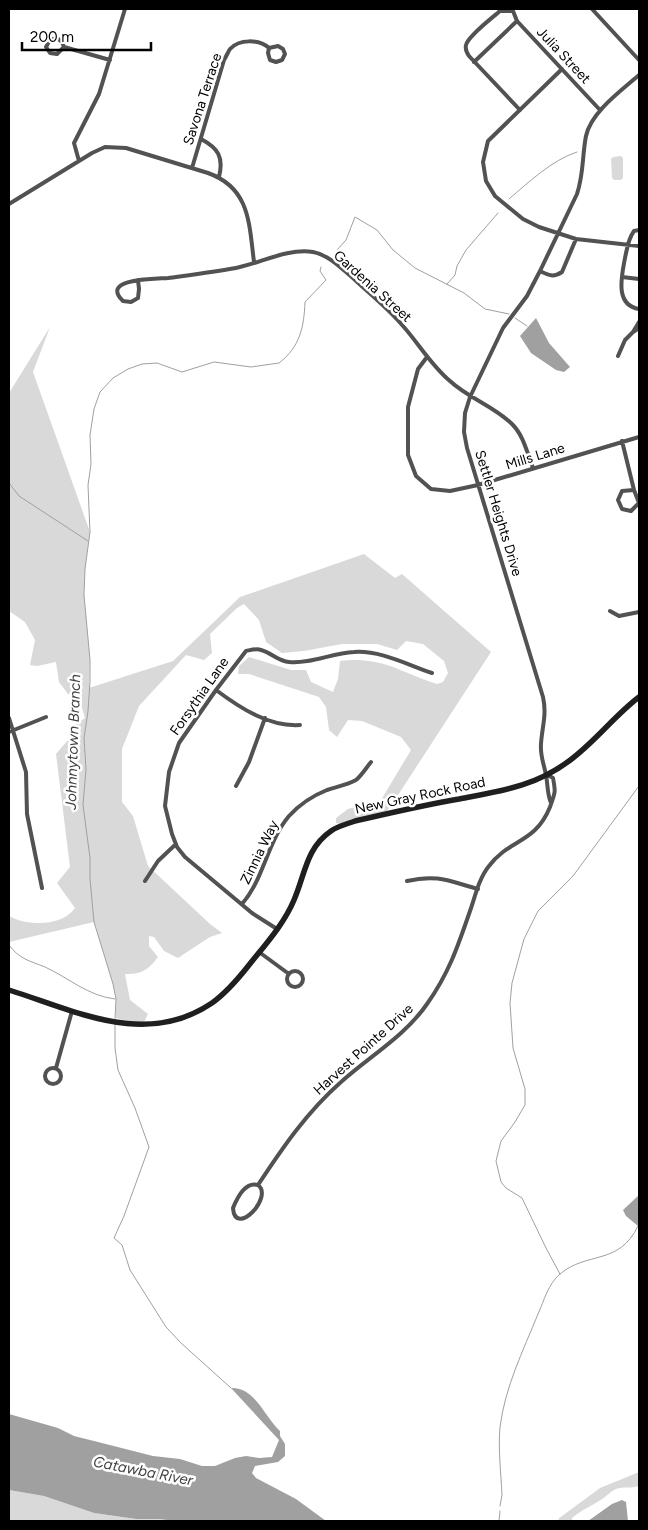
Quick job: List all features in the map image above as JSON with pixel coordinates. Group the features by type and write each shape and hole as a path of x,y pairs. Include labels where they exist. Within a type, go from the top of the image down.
{"street":[{"path":"79,161 74,143 99,94 125,9"},
{"path":"592,9 639,60"},
{"name":"Julia Street","path":"474,62 466,49 466,44 500,12 515,10 517,21 600,110"},
{"path":"517,21 474,62 520,110"},
{"path":"64,47 57,54 50,53 46,47 50,40 57,38 64,47 110,60"},
{"name":"Savona Terrace","path":"192,168 224,60 231,48 241,42 253,41 266,45 269,48 278,46 283,49 285,54 282,60 276,62 270,60 269,48"},
{"path":"562,68 488,141 483,162 486,181 496,196 516,213 539,227 576,239 639,246"},
{"path":"557,234 577,194 582,178 586,136 590,125 600,110 639,75"},
{"path":"200,140 212,145 219,154 222,166 219,177"},
{"path":"9,204 92,153 116,146 126,148 219,177 234,188 246,208 254,262"},
{"path":"639,230 632,234 628,245 621,292 625,301 633,308 639,309"},
{"name":"Settler Heights Drive","path":"546,774 541,762 541,744 546,710 543,697 467,448 464,432 465,413 470,397 503,328 527,296 557,234"},
{"path":"540,271 550,276 557,276 562,272 576,239"},
{"name":"Gardenia Street","path":"138,280 138,298 131,302 123,301 119,297 118,290 121,284 128,281 237,268 254,262 303,251 314,252 325,257 348,274 403,325 450,382 512,424 523,440 533,468"},
{"path":"622,277 639,279"},
{"path":"618,356 625,340 639,325"},
{"name":"Mills Lane","path":"427,356 418,369 408,407 408,455 416,476 431,489 450,491 639,437"},
{"path":"622,441 639,503 631,511 622,509 618,500 622,491 634,490"},
{"path":"610,611 619,616 639,612"},
{"name":"Forsythia Lane","path":"277,929 193,865 176,844 165,806 169,772 179,743 246,651 261,649 279,660 288,662 364,652 376,654 432,673"},
{"path":"216,690 240,708 286,726 300,725"},
{"name":"New Gray Rock Road","path":"9,990 72,1011 132,1025 156,1024 185,1017 199,1011 228,989 277,929 294,900 310,853 319,840 332,830 355,821 459,798 521,787 569,761 639,697"},
{"path":"11,731 46,717"},
{"path":"9,718 11,731 26,772 27,814 42,888"},
{"path":"236,786 249,762 265,718"},
{"name":"Zinnia Way","path":"242,904 251,894 278,834 299,806 316,795 355,780 371,762"},
{"path":"546,774 548,796 551,803"},
{"name":"Harvest Pointe Drive","path":"258,1185 290,1136 314,1108 341,1082 410,1025 426,1005 450,966 478,889 489,865 499,854 527,838 539,828 546,817 556,793 553,778 546,774"},
{"path":"145,882 158,861 176,844"},
{"path":"407,881 434,877 478,889"},
{"path":"259,952 289,974"},
{"path":"295,971 300,972 303,976 302,984 294,988 290,985 287,980 289,974 295,971"},
{"path":"56,1068 72,1011"},
{"path":"56,1068 60,1072 60,1080 56,1084 51,1084 46,1081 45,1074 48,1069 56,1068"},
{"name":"Harvest Pointe Drive","path":"252,1183 258,1185 263,1190 263,1196 250,1216 243,1219 238,1218 233,1211 234,1205 247,1186 252,1183"}],"shaded area":[{"path":"621,156 623,158 623,178 621,180 614,180 612,178 611,159"},
{"path":"50,327 33,372 90,532 84,595 90,660 89,688 173,661 240,597 364,554 395,578 402,574 491,652 387,811 358,817 340,824 336,823 336,818 348,809 381,800 411,750 401,737 362,721 348,720 337,737 329,730 326,707 319,697 249,674 238,674 239,666 249,657 291,670 306,670 311,682 333,692 338,679 340,661 355,660 380,663 437,684 443,682 448,673 444,661 423,644 406,641 397,650 377,644 342,644 282,653 266,642 259,620 244,604 237,608 210,634 212,653 204,660 186,655 139,706 122,749 122,802 133,816 148,866 222,933 210,937 178,958 164,951 154,937 149,936 149,946 158,957 144,971 136,974 125,974 130,1000 148,1014 144,1022 130,1022 116,1018 116,999 113,984 94,922 9,942 9,916 25,922 53,922 62,919 75,908 57,883 70,867 56,754 68,740 71,727 85,718 77,692 68,694 59,682 56,662 37,666 30,665 35,640 25,622 9,611 9,393"},
{"path":"639,1472 639,1486 614,1490 575,1515 572,1521 561,1521 558,1519 600,1488"},
{"path":"9,1490 44,1496 94,1513 136,1519 175,1521 9,1521"}],"water":[{"path":"536,318 549,343 570,367 564,372 556,370 531,353 520,336"},
{"path":"639,1195 638,1226 626,1216 623,1210"},
{"name":"Catawba River","path":"231,1388 247,1392 253,1397 280,1431 280,1436 285,1444 285,1456 278,1462 255,1466 252,1473 256,1478 296,1499 326,1521 175,1521 136,1519 94,1513 44,1496 9,1490 9,1414 58,1428 74,1436 153,1456 180,1459 202,1466 215,1466 246,1456 272,1457 279,1440"},
{"path":"622,1500 626,1502 628,1521 588,1521 612,1504"}],"waterway":[{"path":"509,199 550,166 577,152"},
{"path":"447,284 455,275 457,266 466,250 498,213"},
{"path":"336,251 346,240 355,217 377,230 393,250 415,268 464,293 485,309 509,314"},
{"name":"Johnnytown Branch","path":"115,1019 116,999 113,984 94,922 90,858 83,805 86,769 84,738 90,681 84,595 90,532 88,485 91,464 90,435 94,409 100,392 113,378 128,369 142,364 157,363 182,372 214,362 251,367 279,363 292,350 300,336 305,302 326,280 320,271 321,267"},
{"path":"515,318 527,326"},
{"name":"Johnnytown Branch","path":"9,483 19,496 88,541"},
{"path":"560,1274 522,1198 506,1188 501,1182 496,1161 501,1141 525,1105 525,1089 513,1048 510,1003 512,983 524,939 538,911 573,876 639,786"},
{"path":"9,945 17,954 25,959 54,971 87,990 115,999"},
{"name":"Johnnytown Branch","path":"115,1023 115,1048 118,1070 135,1108 149,1147 114,1238 122,1245 130,1270 166,1327 231,1388"},
{"path":"500,1506 502,1495 499,1435 502,1412 515,1369 547,1293 552,1283 560,1274 581,1262 612,1253 622,1247 630,1239 638,1226"},
{"path":"499,1521 500,1511"}]}
